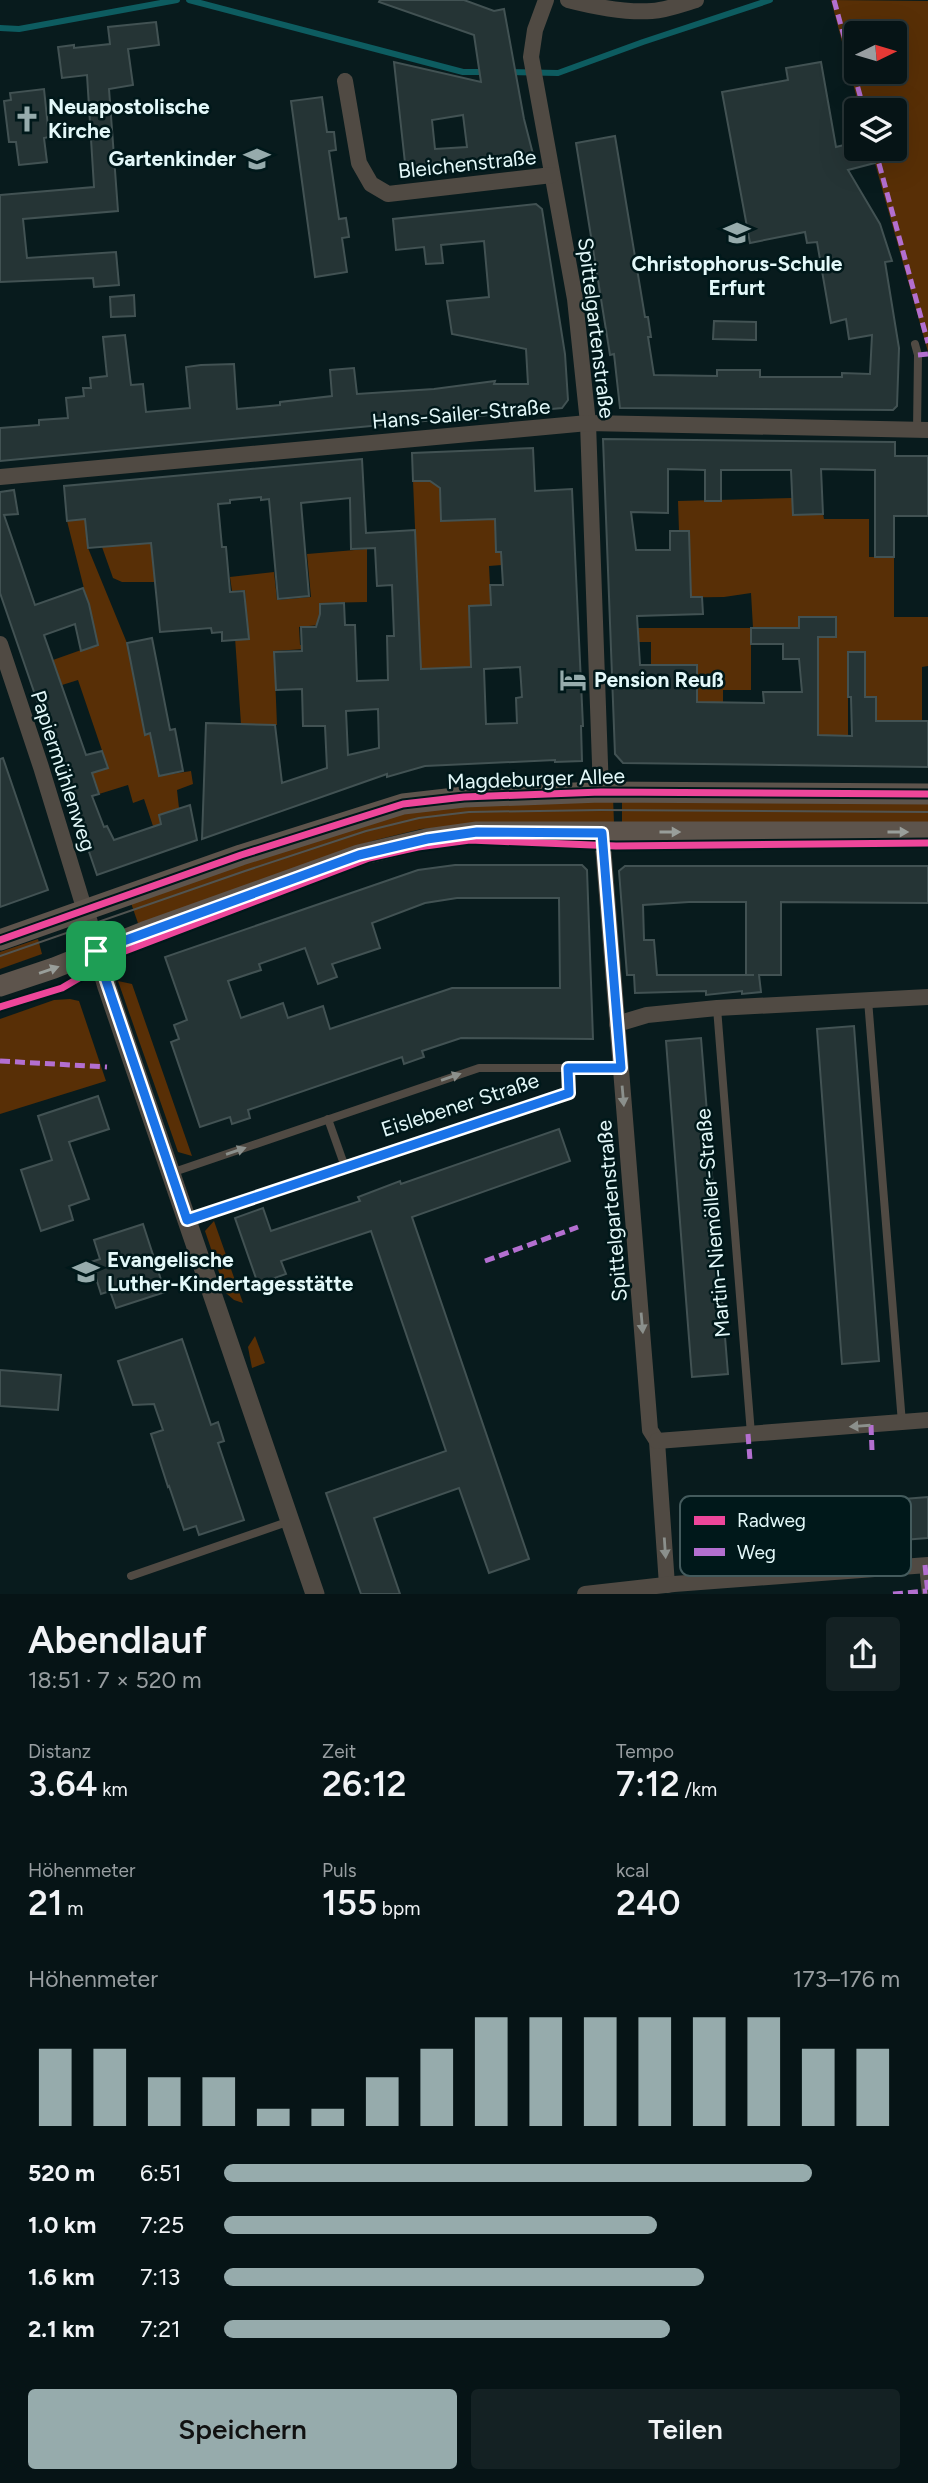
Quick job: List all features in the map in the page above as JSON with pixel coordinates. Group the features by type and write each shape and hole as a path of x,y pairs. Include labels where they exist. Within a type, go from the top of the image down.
{"main road":[{"name":"Magdeburger Allee","path":"0,940 241,855 403,804 464,796 601,792 928,794"},
{"path":"0,986 380,848 477,832 928,832"}],"street":[{"name":"Spittelgartenstraße","path":"546,0 534,30 531,57 575,299 588,423 601,792"},
{"path":"568,0 631,12 655,11 696,0"},
{"name":"Bleichenstraße","path":"345,81 359,163 371,184 388,194 552,175"},
{"name":"Hans-Sailer-Straße","path":"0,477 588,423 923,430"},
{"name":"Papiermühlenweg","path":"0,644 85,911"},
{"name":"Spittelgartenstraße","path":"602,833 650,1430 657,1441 667,1585"},
{"path":"85,911 96,951 315,1594"},
{"path":"617,1024 647,1015 717,1008 928,998"},
{"path":"657,1441 928,1420"},
{"path":"927,1565 928,1594"},
{"path":"586,1594 784,1576"}],"lane":[{"path":"915,344 923,430"},
{"path":"868,999 902,1423"},
{"name":"Martin-Niemöller-Straße","path":"717,1008 751,1434"},
{"name":"Eislebener Straße","path":"171,1173 479,1068 568,1068 569,1093 187,1220"},
{"path":"328,1119 345,1167"},
{"path":"131,1576 290,1521"}],"shaded area":[{"path":"831,0 928,1 928,352 874,161 907,161 907,98 857,98 853,84 907,84 907,21 844,21 844,49"},
{"path":"500,478 500,486 520,485 521,506 501,507 502,519 516,518 517,533 495,534 496,552 501,552 502,565 489,566 491,605 469,606 471,667 448,668 449,687 422,689 413,481 439,480 442,521 452,520 450,480","holes":["482,501 482,519 458,520 457,502"]},
{"path":"792,498 793,515 823,514 824,519 869,519 869,557 894,557 894,617 928,617 928,666 922,667 922,721 864,721 864,716 876,716 876,698 865,697 865,652 848,652 848,736 818,736 818,660 799,659 799,637 836,637 836,617 799,617 799,628 753,628 751,593 724,597 655,598 636,581 691,580 691,564 680,563 670,553 670,531 679,531 678,501"},
{"path":"85,519 88,548 127,643 145,734 150,733 159,776 191,771 193,784 177,790 179,808 160,815 161,824 153,826 144,799 133,803 128,785 99,794 92,773 108,768 78,680 62,685 53,660 98,644 67,521"},
{"path":"149,529 155,582 122,582 113,578 102,547 124,545"},
{"path":"367,549 367,602 320,603 319,625 299,627 300,645 320,644 320,648 274,651 277,725 241,724 233,609 246,608 245,590 232,591 230,577 274,572 277,600 311,597 307,554"},
{"path":"638,628 751,628 751,690 723,690 723,702 697,702 697,665 651,665 651,642 639,642"},
{"path":"613,797 614,823 477,824 421,829 372,841 140,929 131,903 418,803"},
{"path":"622,797 928,803 928,827 622,823"},
{"path":"38,939 42,954 0,969 0,952"},
{"path":"118,981 132,984 192,1156 178,1152"},
{"path":"54,1000 79,1001 106,1081 0,1114 0,1019"},
{"path":"214,1221 243,1303 226,1293 205,1231"},
{"path":"255,1336 265,1363 252,1368 248,1347"}],"building":[{"path":"464,0 494,11 504,9 524,119 535,162 474,169 406,172 394,62 481,82 474,35 379,2","holes":["463,115 467,147 435,149 432,120"]},
{"path":"156,22 159,45 128,49 133,85 109,89 118,211 23,219 27,258 116,252 119,285 94,287 93,278 0,282 0,195 94,187 87,75 62,78 58,47 110,44 108,27"},
{"path":"821,62 836,147 844,145 844,161 874,161 848,170 880,224 892,261 885,262 899,348 897,406 893,410 620,408 614,354 610,355 576,143 615,136 645,317 648,317 654,375 717,376 717,370 760,370 760,377 842,377 842,373 870,374 872,335 849,339 846,319 831,323 817,242 807,243 805,232 750,243 722,92 788,80 786,68"},
{"name":"Neuapostolische Kirche","path":"44,89 49,137 44,138 47,162 19,165 16,142 9,142 4,101 11,100 10,93"},
{"path":"322,97 327,132 334,132 336,150 329,151 339,219 346,218 349,237 342,238 347,272 315,277 291,101"},
{"path":"536,204 542,209 565,354 568,400 562,408 0,461 0,428 39,425 39,420 68,418 66,398 84,396 83,388 91,388 90,378 107,376 103,337 125,335 131,385 143,384 146,412 190,408 186,367 201,365 234,364 237,409 332,396 330,370 354,368 357,394 434,389 495,381 494,384 528,384 526,349 452,334 447,301 489,297 484,241 441,245 443,263 426,264 424,247 396,250 393,219"},
{"path":"134,295 135,316 111,317 110,297"},
{"path":"714,321 756,322 756,340 713,339"},
{"path":"603,439 895,442 895,456 928,456 928,516 894,516 894,557 875,557 875,470 821,469 823,514 793,515 791,470 721,470 721,501 705,501 705,470 668,469 668,513 631,512 636,550 670,550 670,531 689,531 691,597 702,597 703,614 637,616 640,665 697,665 697,702 764,703 763,692 802,692 799,659 783,659 783,644 751,644 751,628 799,628 799,617 836,617 836,637 818,637 818,735 852,736 851,697 848,697 848,652 865,652 865,697 876,697 876,721 928,721 928,767 623,763 615,754"},
{"path":"533,448 535,491 572,489 583,726 582,761 425,766 387,777 387,774 202,839 206,723 275,725 282,783 327,768 325,726 303,726 302,689 276,690 274,652 302,651 301,627 316,627 320,604 344,603 345,625 355,625 357,681 388,680 387,636 394,636 392,585 377,586 375,548 351,549 350,498 301,503 309,596 278,599 269,499 261,500 261,497 230,500 230,503 218,504 222,547 226,547 230,592 244,591 249,639 222,641 222,632 212,633 211,628 160,632 151,543 88,548 85,519 67,521 64,486 362,459 366,533 415,530 421,669 471,667 469,606 491,605 490,585 503,585 501,552 496,552 495,519 441,521 440,488 430,481 413,481 412,453","holes":["520,667 522,697 516,698 517,723 486,724 484,669","378,709 379,748 348,755 346,711"]},
{"path":"14,490 18,514 4,515 35,605 83,588 89,604 98,645 81,651 75,624 44,635 86,755 102,751 108,768 92,773 99,794 92,796 104,827 107,826 114,840 161,824 159,815 190,805 197,840 97,875 0,593 0,492"},
{"path":"152,638 170,730 175,729 183,771 159,776 150,733 145,735 127,643"},
{"path":"3,758 48,890 0,907 0,759"},
{"path":"455,865 582,865 587,870 593,1039 461,1038 422,1051 424,1057 404,1064 402,1057 248,1110 250,1118 232,1124 230,1117 200,1127 171,1042 179,1039 174,1025 187,1020 165,957 418,870","holes":["457,898 559,898 560,988 452,988 330,1029 323,1006 288,1018 283,1003 241,1018 228,981 261,970 259,964 305,948 318,984 337,977 332,964 380,948 372,923 425,903"]},
{"path":"625,866 928,866 928,903 781,902 781,975 759,975 761,992 706,995 706,991 635,993 634,975 627,975 619,871","holes":["746,902 746,975 657,975 654,940 644,940 643,905"]},
{"path":"854,1026 879,1361 842,1364 817,1029"},
{"path":"701,1038 728,1374 692,1377 666,1041"},
{"path":"98,1096 109,1129 69,1142 89,1199 69,1206 73,1220 41,1231 21,1170 52,1160 38,1116"},
{"path":"559,1129 570,1161 412,1217 529,1559 489,1573 459,1488 374,1518 400,1594 361,1594 326,1493 446,1451 371,1231 281,1261 286,1274 258,1284 235,1218 263,1208 271,1231 360,1201 358,1197 400,1181 401,1184"},
{"path":"143,1224 165,1292 116,1308 110,1291 101,1294 91,1262 100,1259 94,1240"},
{"path":"182,1339 211,1425 218,1422 224,1441 218,1443 244,1520 199,1535 196,1526 184,1530 168,1487 151,1434 163,1430 154,1404 133,1405 118,1361"},
{"path":"0,1370 61,1375 58,1410 0,1406"},
{"path":"928,1497 928,1538 911,1539 911,1498"}],"waterway":[{"path":"0,28 19,29 177,0"},
{"path":"189,0 463,72 486,72"},
{"path":"507,72 558,73 770,0"}],"tram line":[{"path":"0,956 366,831 419,818 469,812 600,810 928,812"}],"marked path":[{"path":"834,0 861,98"},
{"path":"878,161 928,343"},
{"path":"918,355 928,354"},
{"path":"0,1061 107,1067"},
{"path":"485,1261 578,1227"},
{"path":"871,1425 872,1450"},
{"path":"748,1434 750,1460"},
{"path":"925,1565 928,1594"},
{"path":"893,1594 927,1591"}],"cycle path":[{"path":"0,940 241,855 403,804 464,797 601,792 928,794"},
{"path":"0,1007 62,988 125,951 369,858 418,847 470,840 616,846 928,843"}],"place":[{"name":"Neuapostolische Kirche","path":"27,119"},
{"name":"Gartenkinder","path":"257,159"},
{"name":"Christophorus-Schule Erfurt","path":"737,233"},
{"name":"Pension Reuß","path":"573,680"},
{"name":"Evangelische Luther-Kindertagesstätte","path":"86,1272"}],"route":[{"path":"477,832 602,833 621,1068 568,1068 569,1093 187,1220 96,951 380,848 477,832"}]}
